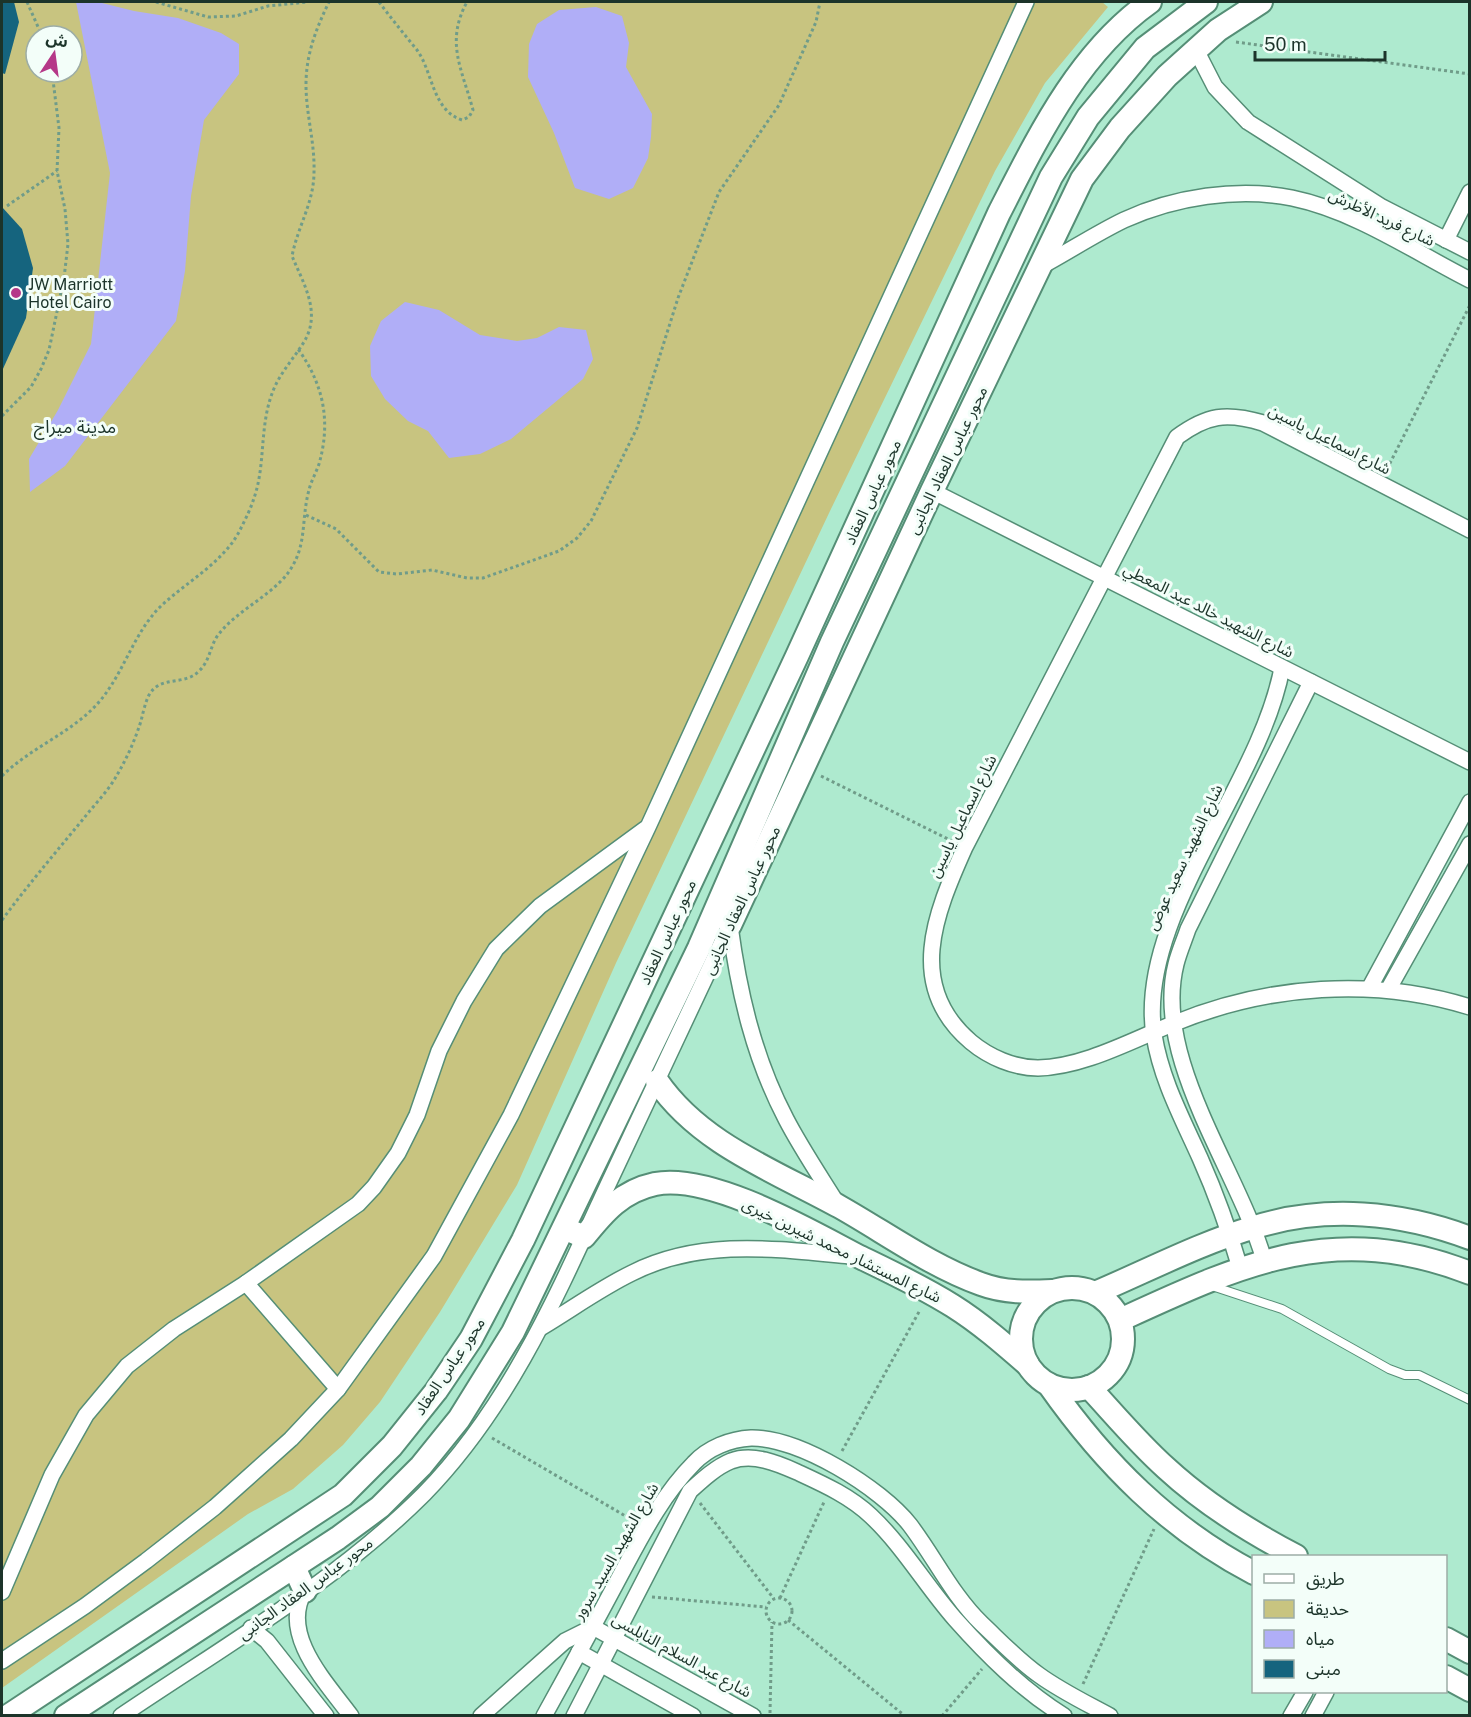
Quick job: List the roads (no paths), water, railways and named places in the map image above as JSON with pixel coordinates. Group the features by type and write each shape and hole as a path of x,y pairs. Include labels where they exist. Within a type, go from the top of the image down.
{"main road":[{"name":"محور عباس العقاد","path":"66,1716 294,1567 380,1507 421,1466 453,1427 574,1232 686,997 819,672 1051,177 1088,117 1145,48 1206,2"},
{"name":"محور عباس العقاد الجانبى","path":"730,925 932,491 1082,179 1140,104 1201,44 1261,2"},
{"name":"محور عباس العقاد","path":"8,1716 343,1495 392,1446 436,1390 471,1339 523,1240 797,656 994,224 1034,144 1078,75 1139,5"},
{"path":"955,381 980,392"},
{"path":"823,599 826,604 832,606 844,596 854,596"},
{"path":"797,656 813,657 819,667 819,672"},
{"name":"شارع المستشار محمد شيرين خيرى","path":"657,1081 686,1115 739,1154 840,1207 954,1273 982,1285 1009,1292 1053,1291"},
{"name":"شارع المستشار محمد شيرين خيرى","path":"574,1232 603,1213 625,1194 657,1184 691,1185 723,1193 778,1215 930,1292 973,1319 1028,1365"},
{"path":"1095,1293 1255,1227 1319,1215 1367,1214 1405,1218 1470,1238"},
{"path":"1120,1320 1240,1268 1264,1260 1304,1252 1364,1250 1424,1258 1470,1273"},
{"path":"1049,1385 1075,1390 1089,1387 1106,1376 1119,1360 1122,1347 1120,1320 1105,1300 1095,1293 1081,1289 1053,1291 1030,1309 1023,1322 1021,1337 1028,1365 1049,1385 1106,1460 1162,1511 1206,1544 1252,1572"},
{"path":"1089,1387 1144,1447 1197,1494 1247,1529 1292,1555"},
{"path":"294,1567 305,1591"},
{"path":"1447,1640 1470,1652"},
{"path":"1447,1678 1470,1690"}],"street":[{"path":"2,1661 85,1606 215,1507 291,1439 338,1389 434,1256 479,1177 648,827 1026,2"},
{"name":"شارع فريد الأطرش","path":"1201,44 1215,87 1248,122 1382,207 1470,252"},
{"path":"1446,240 1470,192"},
{"name":"شارع فريد الأطرش","path":"1040,267 1124,220 1163,206 1204,197 1245,193 1292,198 1341,214 1470,280"},
{"path":"1370,229 1382,207"},
{"name":"شارع اسماعيل ياسين","path":"1470,530 1263,423 1240,416 1217,416 1195,424 1177,437 965,847 942,897 931,948 935,987 941,1006 957,1030 980,1050 1006,1063 1036,1068 1065,1066 1173,1023 1240,1002 1283,993 1370,987 1470,1007"},
{"name":"شارع الشهيد خالد عبد المعطي","path":"932,491 1470,762"},
{"name":"شارع الشهيد سعيد عوض","path":"1240,1268 1231,1236 1164,1078 1153,1032 1153,993 1160,954 1172,918 1261,735 1282,668"},
{"path":"1264,1260 1255,1227 1212,1136 1182,1059 1173,1023 1176,966 1188,929 1311,682"},
{"path":"1370,987 1470,802"},
{"path":"2,1592 52,1475 86,1415 127,1366 174,1329 246,1283 358,1204 374,1187 398,1154 417,1115 440,1051 464,1001 496,949 540,906 648,827"},
{"path":"1388,990 1470,844"},
{"path":"1425,884 1442,893"},
{"path":"730,925 737,976 748,1025 765,1072 786,1118 840,1207"},
{"name":"محور عباس العقاد الجانبى","path":"121,1716 331,1574 426,1492 478,1430 542,1327 574,1232 657,1081 686,997 730,925"},
{"path":"542,1327 633,1272 692,1252 724,1248 770,1249 860,1257"},
{"path":"246,1283 338,1389"},
{"name":"شارع الشهيد السيد سرور","path":"544,1716 646,1528 675,1483 695,1461 720,1444 751,1438 783,1443 867,1485 886,1500 909,1525 952,1590 980,1622 1037,1674 1110,1716"},
{"path":"574,1716 690,1491 709,1474 731,1461 755,1458 778,1463 830,1488 871,1516 956,1619 992,1658 1027,1690 1064,1716"},
{"path":"305,1591 296,1611 299,1632 316,1670 351,1716"},
{"path":"481,1716 565,1641 593,1627"},
{"name":"شارع عبد السلام النابلسى","path":"593,1627 753,1716"},
{"path":"250,1628 267,1641 326,1716"},
{"path":"579,1652 693,1716"},
{"path":"301,1682 316,1670"},
{"path":"1027,1690 1037,1674"},
{"path":"1291,1716 1304,1693"},
{"path":"1313,1716 1325,1693"}],"lane":[{"path":"1201,1283 1281,1309 1389,1369 1405,1375 1419,1375 1470,1400"}],"water":[{"path":"76,2 98,2 178,18 221,33 239,44 239,74 204,120 191,196 185,271 176,321 65,466 30,492 29,459 58,410 91,344 110,173 84,42 84,24 80,24"},
{"path":"596,7 622,16 629,43 626,67 652,114 648,158 633,188 609,199 575,188 554,133 528,77 529,44 537,24 559,10"},
{"path":"405,302 439,310 480,335 517,341 537,338 559,327 586,330 593,359 583,379 511,439 480,454 449,458 428,431 408,421 385,399 371,376 370,346 381,321"}],"place":[{"name":"JW Marriott Hotel Cairo","path":"16,293"}],"district":[{"name":"مدينة ميراج","path":"75,427"}]}
